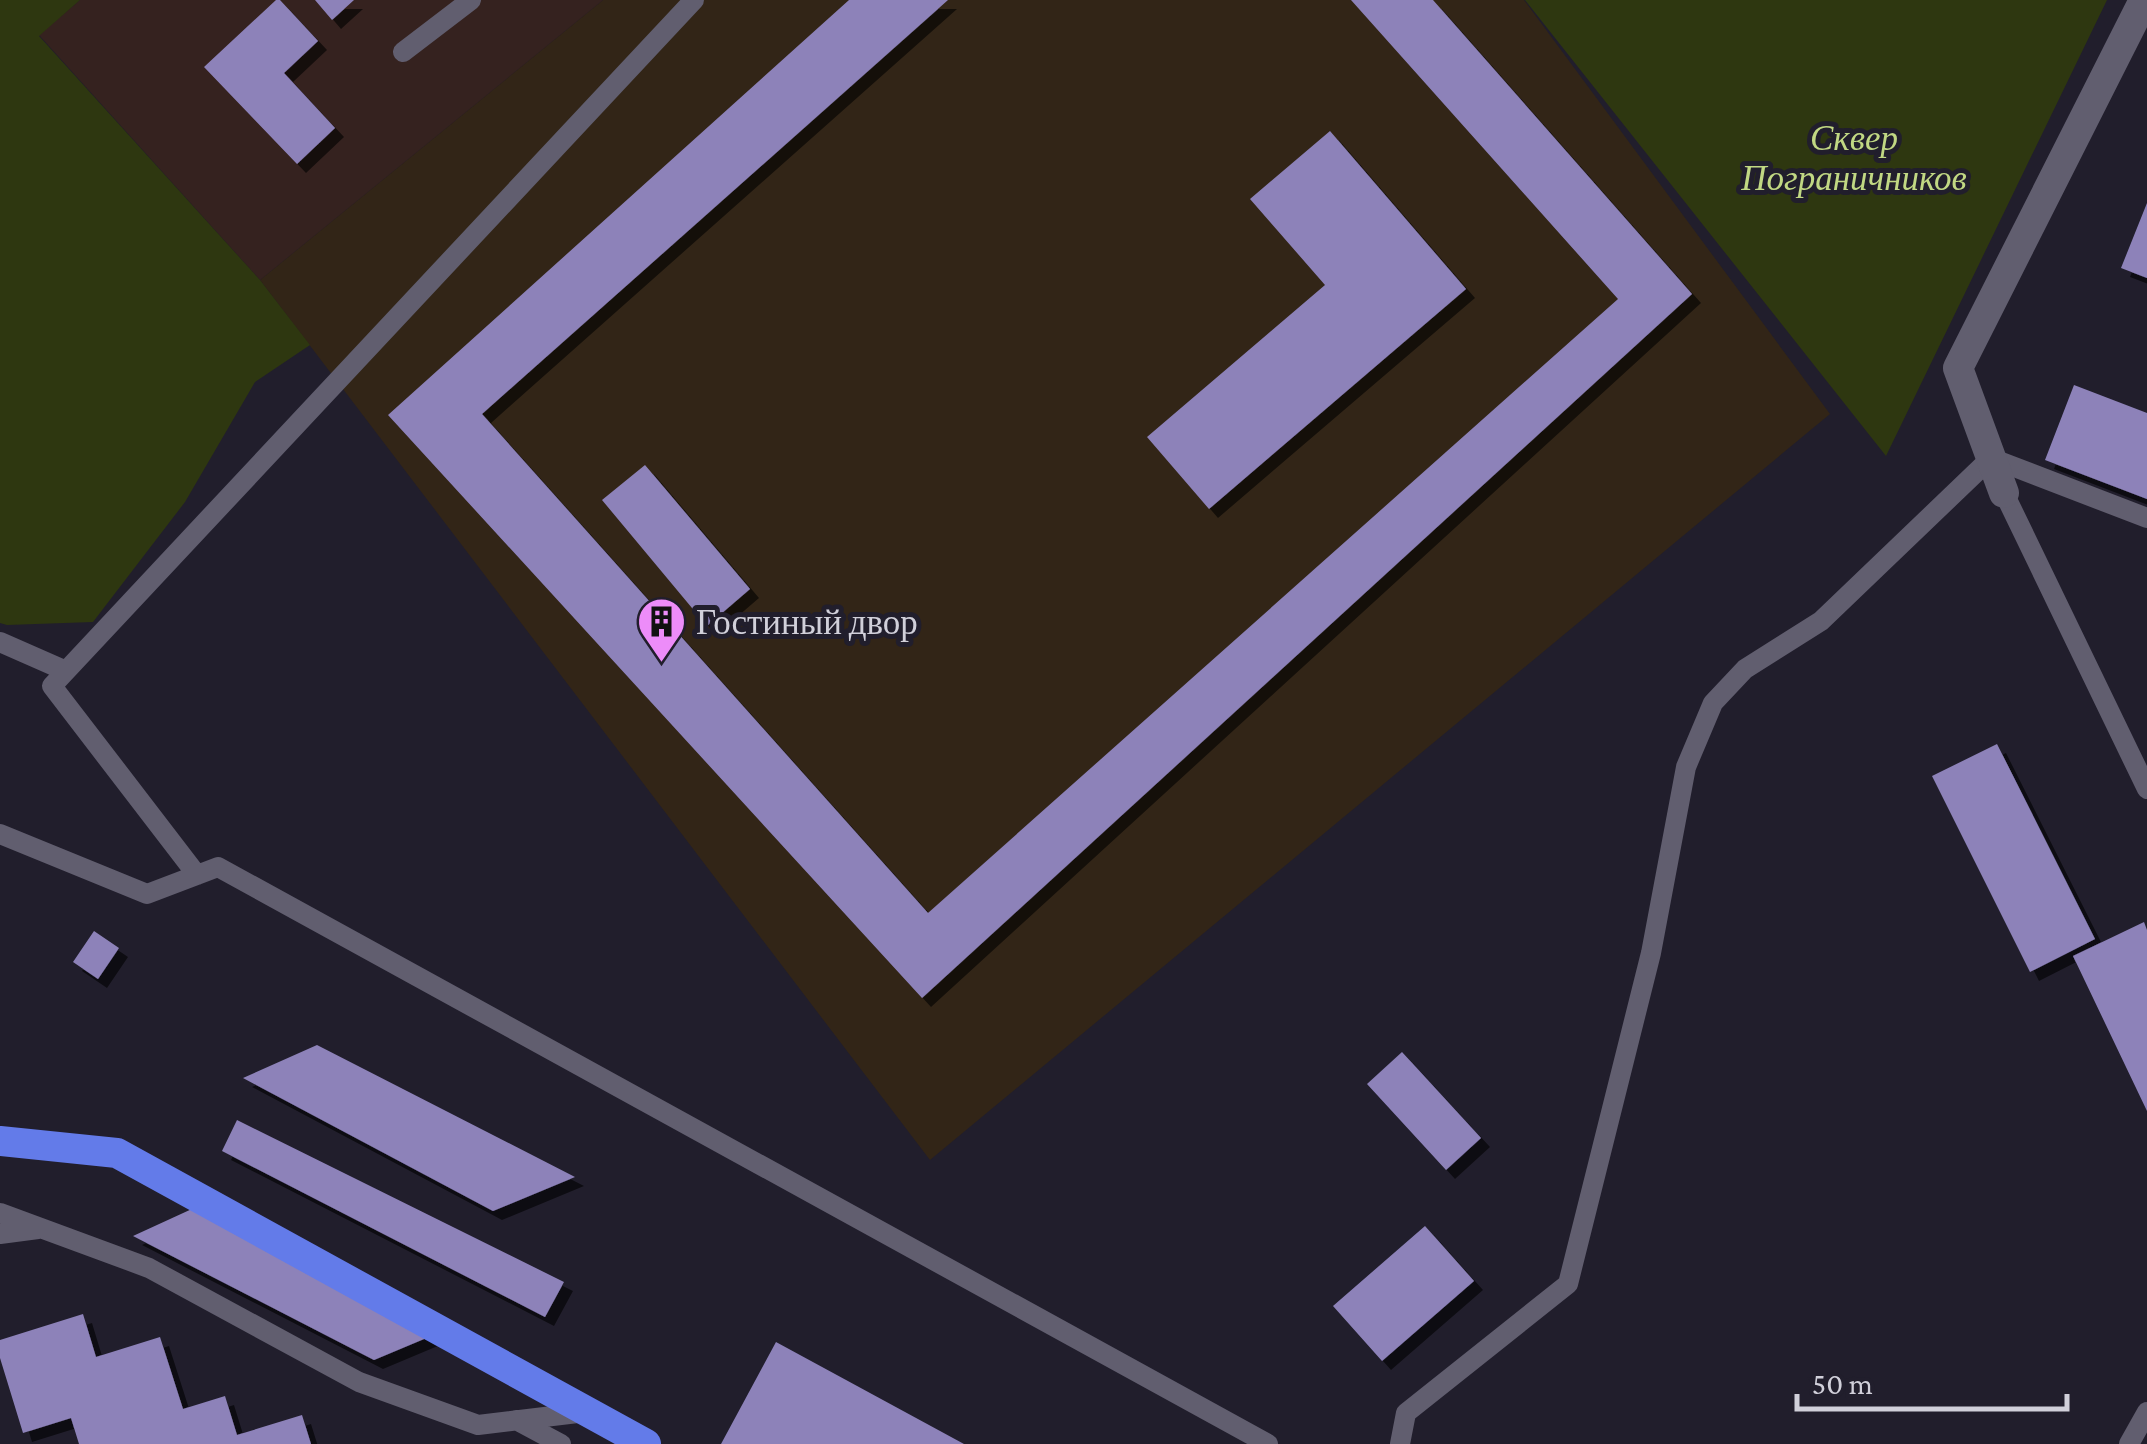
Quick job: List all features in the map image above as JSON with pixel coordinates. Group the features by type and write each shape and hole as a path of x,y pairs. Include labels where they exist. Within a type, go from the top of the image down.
{"highway":[{"path":"0,1141 117,1154 646,1444"}],"street":[{"path":"2004,494 1958,368 2144,0"}],"lane":[{"path":"403,52 471,0"},
{"path":"197,875 52,686 694,0"},
{"path":"1400,1444 1406,1413 1568,1284 1651,953 1686,767 1713,703 1746,668 1821,621 1991,458 2147,518"},
{"path":"2004,494 2147,789"},
{"path":"0,642 66,671"},
{"path":"0,834 147,894 218,867 1268,1444"},
{"path":"0,1213 148,1268 359,1382 478,1425 587,1412"},
{"path":"0,1234 40,1228"},
{"path":"2129,1444 2147,1412"},
{"path":"516,1420 561,1444"}],"shaded area":[{"path":"80,0 603,0 260,280 39,35"},
{"path":"603,0 1524,0 1830,414 930,1160 260,280"}],"green space":[{"path":"0,0 80,0 39,36 260,280 310,345 255,382 185,502 93,622 0,623"},
{"name":"Сквер Пограничников","path":"1525,0 2107,0 1886,456"}],"building":[{"path":"276,0 318,41 284,73 335,128 297,164 204,67"},
{"path":"315,0 354,0 332,20"},
{"name":"Гостиный двор","path":"849,0 948,0 482,414 928,913 1618,299 1351,0 1433,0 1692,294 922,998 388,415"},
{"path":"1330,131 1466,289 1209,509 1147,437 1325,285 1250,199"},
{"path":"2147,203 2147,278 2121,268"},
{"path":"2074,385 2147,413 2147,499 2045,460"},
{"path":"645,465 750,589 707,626 602,500"},
{"path":"1997,744 2095,939 2030,972 1932,776"},
{"path":"2144,922 2147,930 2147,1111 2073,956"},
{"path":"94,931 119,948 98,979 73,962"},
{"path":"317,1045 575,1177 493,1211 243,1078"},
{"path":"1402,1052 1481,1138 1446,1170 1367,1084"},
{"path":"237,1120 564,1282 545,1317 222,1151"},
{"path":"218,1197 455,1326 374,1360 133,1236"},
{"path":"1425,1226 1474,1281 1382,1361 1333,1306"},
{"path":"83,1314 96,1357 160,1337 183,1409 225,1396 237,1435 302,1415 311,1444 79,1444 71,1418 23,1433 0,1358 0,1340"},
{"path":"776,1342 964,1444 721,1444"}],"place":[{"name":"Гостиный двор","path":"661,664"}]}
